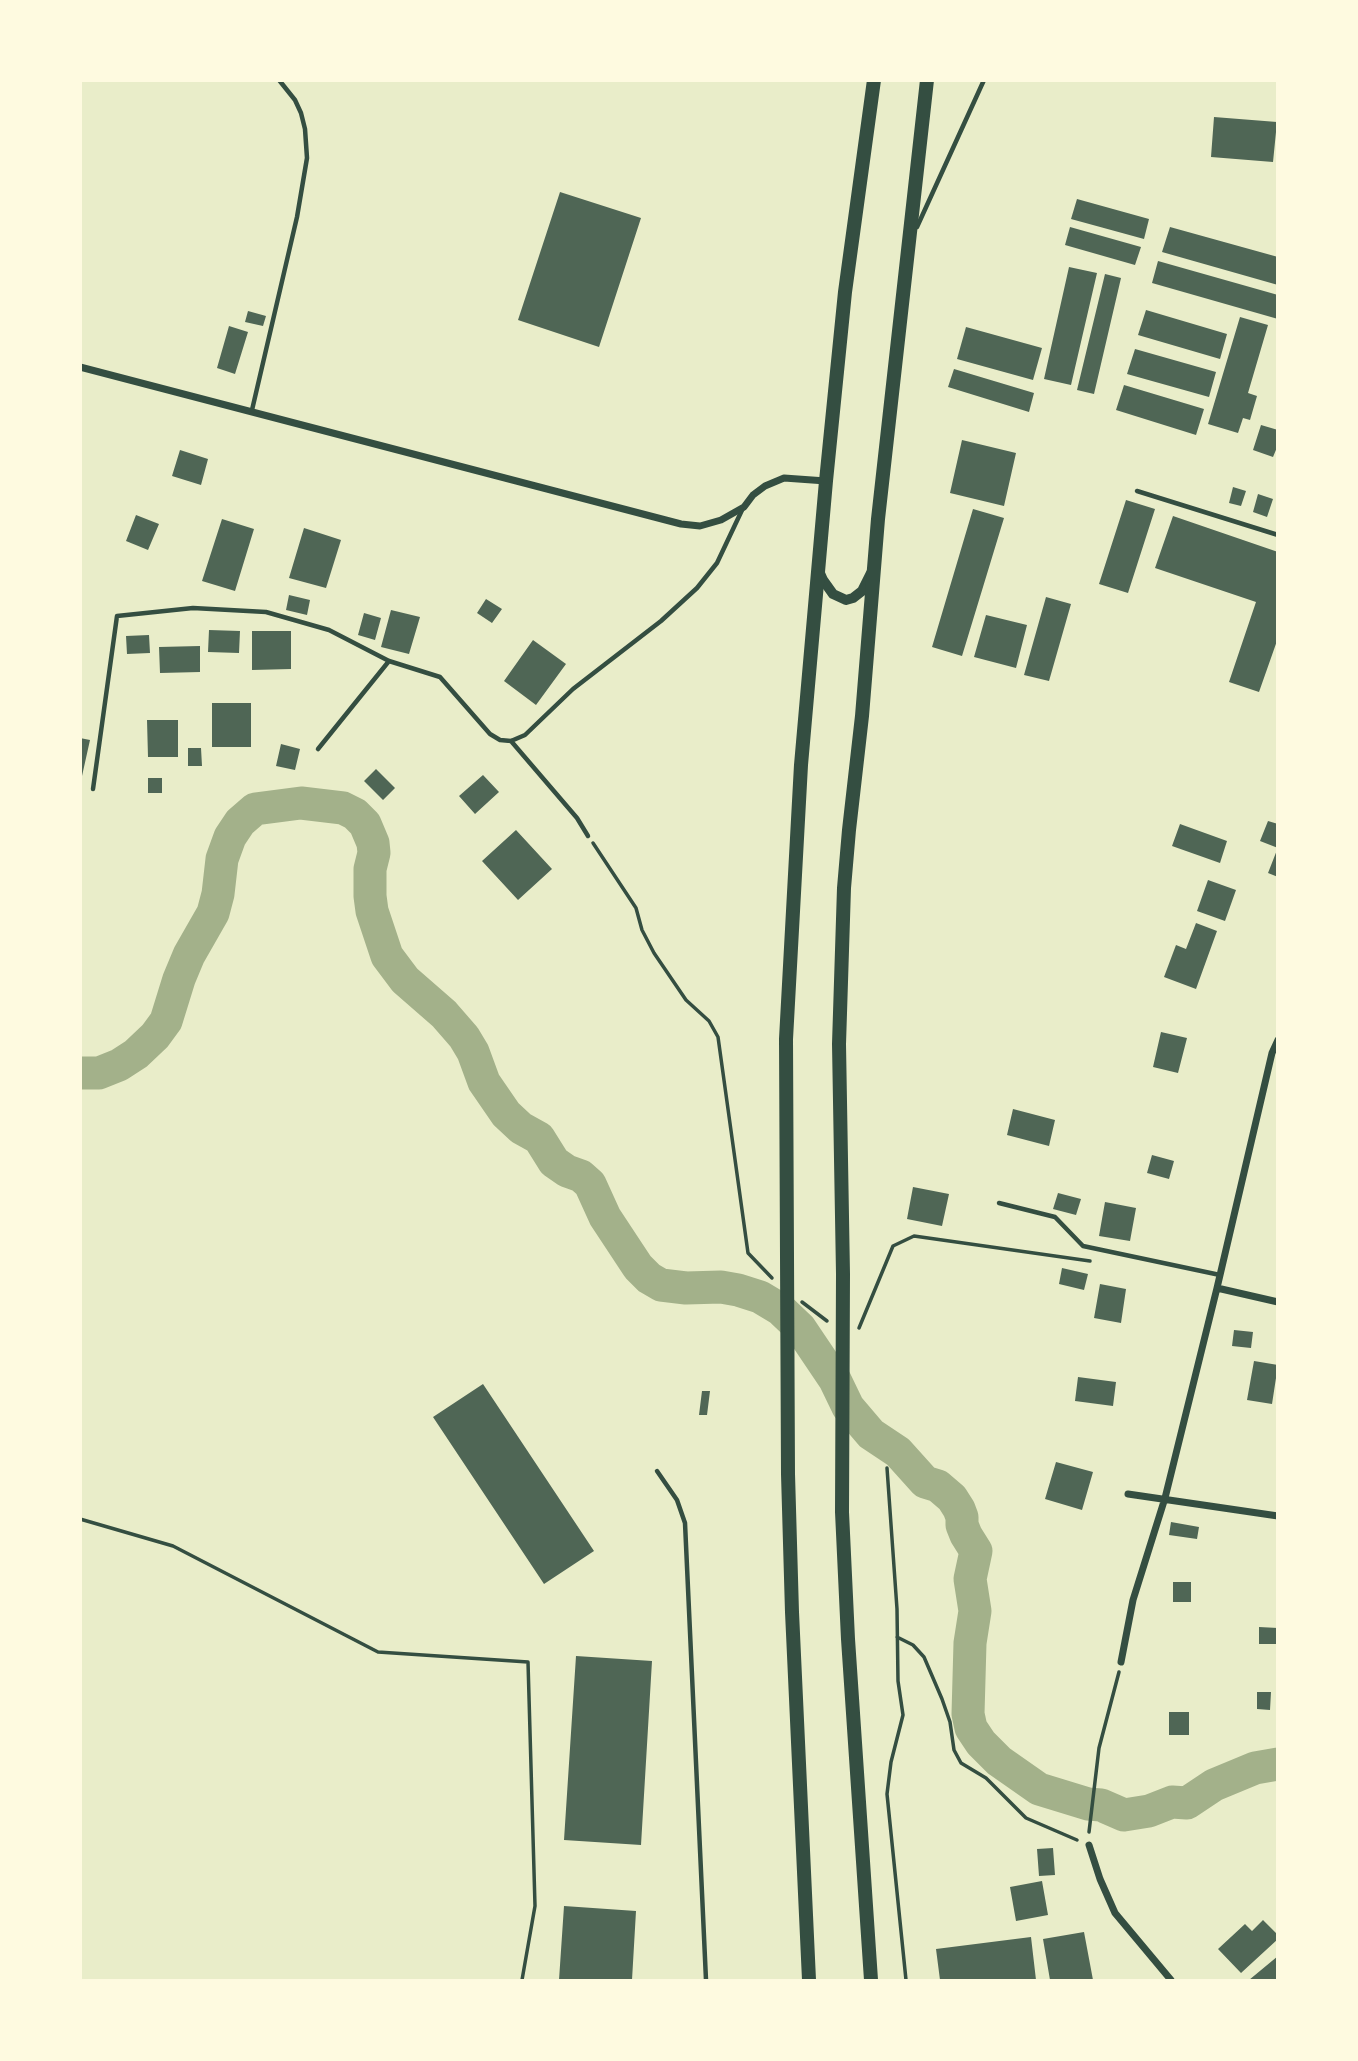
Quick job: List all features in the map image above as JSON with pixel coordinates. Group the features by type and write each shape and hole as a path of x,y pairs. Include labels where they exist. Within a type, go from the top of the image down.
{"highway":[{"path":"808,1980 788,1474 786,1039 801,765 818,568 845,292 874,80"},
{"path":"871,1980 842,1512 843,1273 839,1044 844,888 874,564 927,80"}],"street":[{"path":"80,367 674,522 700,526 722,520 744,507 753,495 765,486 784,478 826,481"},
{"path":"818,568 833,594 846,600 862,591 874,564"},
{"path":"1122,1662 1133,1600 1165,1498 1272,1054 1278,1040"},
{"path":"1217,1289 1278,1302"},
{"path":"1128,1494 1278,1516"},
{"path":"1088,1842 1104,1890 1115,1913 1171,1980"}],"lane":[{"path":"252,410 297,217 307,158 301,113 295,100 279,80"},
{"path":"909,244 984,80"},
{"path":"1137,491 1278,535"},
{"path":"93,789 117,616 193,608 266,612 329,630 389,661 440,677 490,734 500,740 511,741 525,735 573,689 661,621 697,588 716,563 744,507"},
{"path":"318,749 389,661"},
{"path":"511,741 577,818 588,836"},
{"path":"999,1203 1055,1217 1083,1246 1220,1275"},
{"path":"657,1471 677,1500 685,1524 706,1980"}],"path":[{"path":"887,1468 898,1681 903,1715 891,1762 887,1794 906,1980"},
{"path":"80,1519 173,1546 378,1652 528,1662 535,1906 522,1980"},
{"path":"897,1637 914,1645 923,1657 950,1722 954,1750 961,1763 986,1778 1026,1818 1088,1842 1099,1748 1122,1662"}],"building":[{"path":"1214,117 1277,122 1273,162 1211,157"},
{"path":"560,192 641,218 599,347 518,320"},
{"path":"1077,199 1149,219 1144,239 1071,219"},
{"path":"1070,227 1141,247 1135,265 1065,245"},
{"path":"1170,227 1278,257 1278,285 1162,252"},
{"path":"1158,261 1278,295 1278,319 1152,283"},
{"path":"1069,267 1097,273 1071,385 1044,379"},
{"path":"1105,274 1121,278 1094,394 1077,390"},
{"path":"1146,310 1227,334 1220,359 1138,335"},
{"path":"248,311 266,316 263,326 245,322"},
{"path":"1240,317 1268,325 1248,393 1257,396 1250,420 1243,418 1238,433 1208,424"},
{"path":"229,326 248,332 235,374 217,368"},
{"path":"966,327 1042,348 1033,380 957,359"},
{"path":"1135,349 1216,372 1209,397 1127,374"},
{"path":"954,369 1034,393 1029,412 948,387"},
{"path":"1124,385 1204,409 1196,435 1116,410"},
{"path":"1261,425 1278,430 1278,445 1273,457 1253,450"},
{"path":"962,440 1016,453 1004,506 950,493"},
{"path":"180,450 208,459 201,485 172,476"},
{"path":"1233,487 1246,491 1241,506 1229,503"},
{"path":"1258,494 1273,499 1267,517 1253,512"},
{"path":"1126,500 1155,509 1128,593 1099,584"},
{"path":"973,509 1004,518 962,656 932,647"},
{"path":"136,515 159,524 148,550 126,541"},
{"path":"1173,516 1278,552 1278,638 1259,692 1229,682 1256,602 1155,568"},
{"path":"222,519 254,529 235,591 202,581"},
{"path":"304,528 341,540 326,588 289,578"},
{"path":"289,595 310,600 307,615 286,610"},
{"path":"1046,597 1071,604 1049,681 1024,675"},
{"path":"486,599 502,609 492,623 477,613"},
{"path":"391,610 420,617 409,654 381,647"},
{"path":"364,613 381,618 375,640 358,635"},
{"path":"986,615 1027,625 1016,668 974,657"},
{"path":"209,630 240,631 239,653 208,652"},
{"path":"252,631 291,631 291,669 252,670"},
{"path":"149,635 150,653 127,654 126,636"},
{"path":"533,640 566,664 536,705 504,681"},
{"path":"200,646 200,672 160,673 159,647"},
{"path":"212,703 251,703 251,747 212,747"},
{"path":"147,720 178,720 178,757 148,757"},
{"path":"80,738 90,740 82,776 80,776"},
{"path":"281,744 300,749 295,770 276,766"},
{"path":"188,748 201,748 202,766 188,766"},
{"path":"376,769 395,788 383,800 364,781"},
{"path":"483,775 499,792 475,814 459,796"},
{"path":"148,778 162,778 162,793 148,793"},
{"path":"1268,821 1278,824 1278,848 1260,841"},
{"path":"1180,824 1227,841 1220,863 1172,846"},
{"path":"516,830 552,869 518,900 482,861"},
{"path":"1278,850 1278,877 1268,873"},
{"path":"1208,880 1236,890 1225,921 1197,911"},
{"path":"1196,923 1217,931 1196,989 1164,977 1176,945 1186,949"},
{"path":"1161,1032 1187,1038 1178,1073 1153,1067"},
{"path":"1013,1109 1055,1120 1049,1146 1007,1135"},
{"path":"1152,1155 1174,1161 1169,1179 1147,1173"},
{"path":"913,1187 949,1194 942,1226 907,1219"},
{"path":"1058,1193 1081,1199 1076,1215 1053,1209"},
{"path":"1105,1202 1136,1208 1130,1241 1099,1236"},
{"path":"1062,1268 1088,1274 1084,1290 1059,1284"},
{"path":"1100,1284 1126,1289 1121,1323 1094,1318"},
{"path":"1234,1330 1253,1332 1251,1348 1232,1346"},
{"path":"1254,1361 1278,1365 1272,1404 1247,1400"},
{"path":"1078,1377 1116,1382 1113,1406 1075,1401"},
{"path":"483,1384 594,1551 544,1584 433,1417"},
{"path":"702,1391 710,1391 707,1415 699,1415"},
{"path":"1056,1462 1093,1472 1082,1510 1045,1499"},
{"path":"1171,1522 1199,1527 1197,1539 1169,1535"},
{"path":"1173,1582 1191,1582 1191,1602 1173,1602"},
{"path":"1259,1627 1278,1628 1278,1644 1259,1644"},
{"path":"576,1656 652,1661 641,1845 564,1840"},
{"path":"1257,1692 1271,1692 1270,1710 1257,1709"},
{"path":"1169,1712 1189,1712 1189,1735 1169,1735"},
{"path":"1053,1848 1055,1875 1039,1876 1037,1849"},
{"path":"1042,1881 1048,1915 1016,1921 1010,1887"},
{"path":"564,1906 636,1911 632,1980 559,1980"},
{"path":"1263,1920 1278,1935 1278,1939 1241,1973 1218,1949 1245,1924 1252,1931"},
{"path":"1084,1932 1093,1980 1050,1980 1043,1939"},
{"path":"1031,1937 1036,1980 940,1980 936,1949"},
{"path":"1278,1956 1278,1980 1249,1980"}],"waterway":[{"path":"80,1073 99,1073 119,1065 136,1054 166,1021 189,955 213,913 222,859 230,837 240,822 255,809 301,803 343,808 355,814 365,824 373,843 370,896 372,911 387,956 405,980 444,1014 464,1037 473,1052 484,1082 506,1114 521,1128 539,1138 554,1162 581,1176 590,1184 605,1217 638,1267 661,1285 738,1290 760,1297 780,1309 800,1328 835,1380 848,1407 871,1434 898,1452 925,1482 938,1486 952,1498 959,1509 966,1535 976,1551 970,1579 975,1611 970,1643 968,1714 971,1728 981,1743 999,1761 1039,1789 1088,1804 1101,1805 1124,1815 1149,1811 1172,1802 1187,1803 1214,1785 1255,1768 1278,1764"}]}
